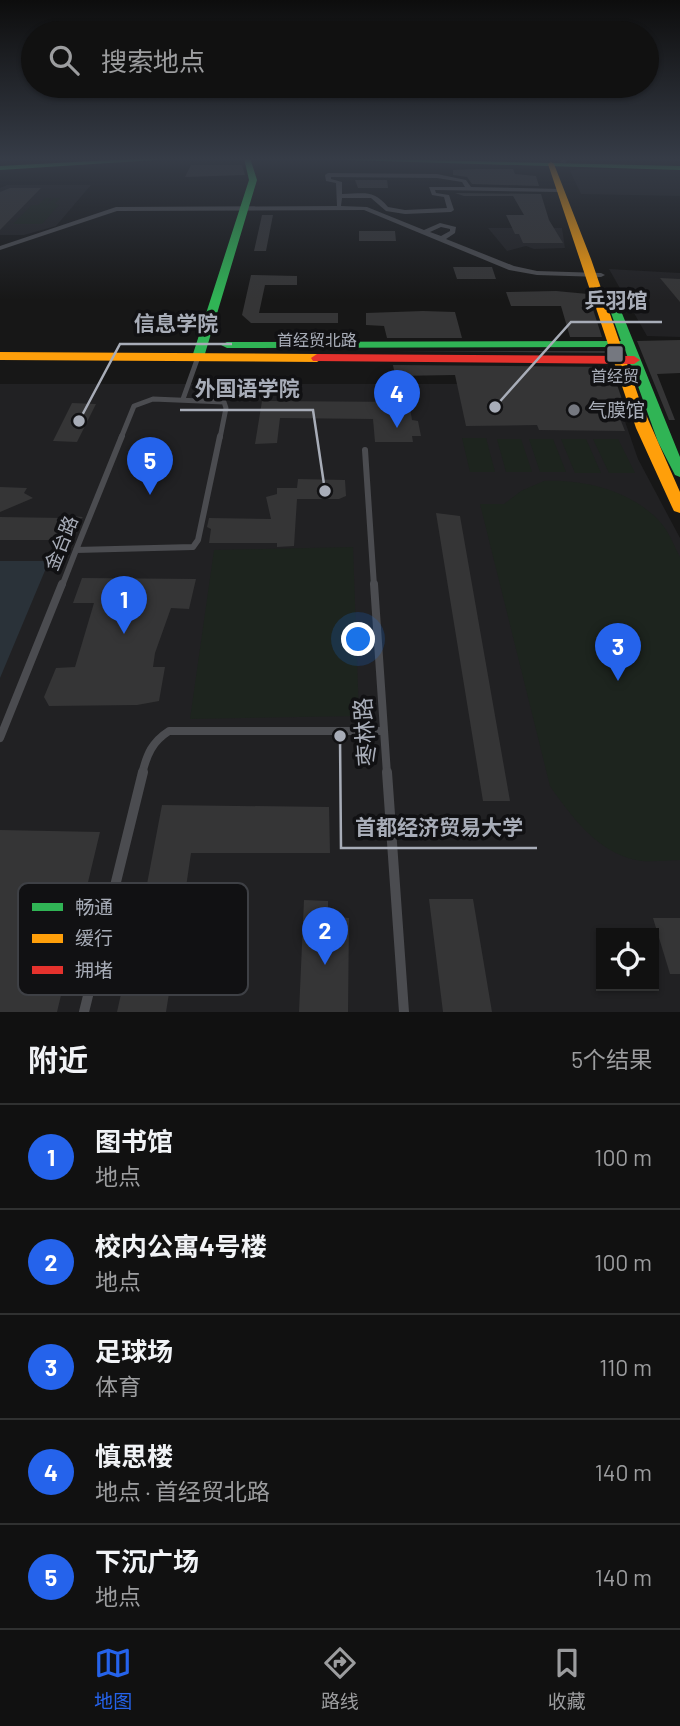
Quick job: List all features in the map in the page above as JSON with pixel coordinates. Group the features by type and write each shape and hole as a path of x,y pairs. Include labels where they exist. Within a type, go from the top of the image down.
{"street":[{"path":"383,205 386,209 418,212 451,210 450,205"},
{"path":"568,205 597,274"},
{"path":"574,205 624,352 680,471"},
{"path":"200,351 245,208"},
{"path":"0,248 116,209 365,208 512,268 537,273 597,274"},
{"path":"418,212 437,226"},
{"path":"424,232 437,226 451,226 454,230 441,239"},
{"name":"首经贸北路","path":"0,344 200,351"},
{"name":"首经贸北路","path":"0,356 200,351 624,352"},
{"path":"624,352 635,415 680,507"},
{"path":"635,415 644,412 655,415"}],"lane":[{"path":"74,551 186,549 198,540 226,404 220,400 183,399 200,351"},
{"name":"金台路","path":"0,738 134,406 153,399 183,399"},
{"name":"枣林路","path":"365,450 404,1012"},
{"path":"115,883 146,755 155,740 169,731 384,731"}],"shaded area":[{"path":"0,205 74,205 56,226 24,235 0,235"},
{"path":"32,205 59,205 42,224 13,224"},
{"path":"488,228 562,228 565,248 534,249 526,246 507,251"},
{"path":"609,269 680,273 680,337 647,336"},
{"path":"0,384 612,384 638,459 680,538 680,1012 0,1012"},
{"path":"462,438 486,438 495,472 470,472"},
{"path":"497,439 521,439 532,472 506,472"},
{"path":"529,439 553,439 566,472 540,472"},
{"path":"561,439 586,439 601,473 575,473"},
{"path":"593,439 618,439 635,473 609,473"},
{"path":"544,481 591,485 607,489 637,503 661,523 680,557 680,860 641,861 609,849 586,831 550,786 480,504 504,504 521,491"},
{"path":"353,547 359,716 190,719 214,550"},
{"path":"0,561 49,561 0,678"}],"building":[{"path":"0,205 24,205 0,230"},
{"path":"518,205 544,205 549,220 563,243 523,243 519,234 515,234 506,215 524,215"},
{"path":"262,215 273,215 266,251 254,251"},
{"path":"359,231 395,231 396,241 359,241"},
{"path":"453,267 492,267 496,279 457,279"},
{"path":"251,275 297,276 297,285 265,285 259,313 338,313 338,323 251,323 242,315"},
{"path":"660,278 680,279 680,302"},
{"path":"556,291 588,294 602,337 570,337 561,306 511,306 506,292"},
{"path":"455,312 462,338 387,338 384,326 366,325 366,313"},
{"path":"680,340 680,373 657,374 675,420 669,420 637,341"},
{"path":"390,351 606,351 607,353"},
{"path":"393,365 611,367 628,417 619,416 625,431 539,430 537,425 466,426 455,375 395,376"},
{"path":"262,401 409,402 412,420 418,421 421,436 412,436 413,442 375,442 373,419 280,418 277,443 255,444"},
{"path":"72,403 96,404 77,442 53,441"},
{"path":"298,479 345,480 346,496 339,499 297,499 294,546 277,547 277,543 209,543 209,518 271,519 266,497 277,494 277,488 297,488"},
{"path":"0,487 27,488 24,493 33,498 0,512"},
{"path":"436,513 460,516 510,801 483,801"},
{"path":"0,517 83,517 68,527 62,540 0,540"},
{"path":"82,578 196,579 189,609 171,608 155,653 153,667 165,667 159,701 137,705 49,706 44,697 56,668 75,667 94,603 73,603"},
{"path":"162,805 329,807 330,853 191,853 187,883 147,883"},
{"path":"0,830 100,832 88,883 18,883 18,995 61,995 57,1012 0,1012"},
{"path":"429,899 473,899 492,1012 443,1012"},
{"path":"304,900 328,901 328,916 349,918 348,1012 299,1012"},
{"path":"653,918 680,918 680,974 670,974 659,938 659,928 656,928"},
{"path":"121,995 169,995 166,1012 117,1012"}],"traffic: fast":[{"path":"198,357 245,205"},
{"path":"610,296 665,442 680,471"},
{"path":"227,345 630,344"}],"traffic: slow":[{"path":"566,205 643,428 680,507"},
{"path":"0,356 317,358"}],"traffic: jam":[{"path":"317,358 634,360"}],"place":[{"name":"首经贸","path":"615,354"},
{"name":"乒羽馆","path":"495,407"},
{"name":"气膜馆","path":"574,410"},
{"name":"信息学院","path":"79,421"},
{"name":"慎思楼","path":"397,428"},
{"name":"外国语学院","path":"325,491"},
{"name":"下沉广场","path":"150,495"},
{"name":"图书馆","path":"124,634"},
{"name":"足球场","path":"618,681"},
{"name":"首都经济贸易大学","path":"340,736"},
{"name":"校内公寓4号楼","path":"325,965"}]}
